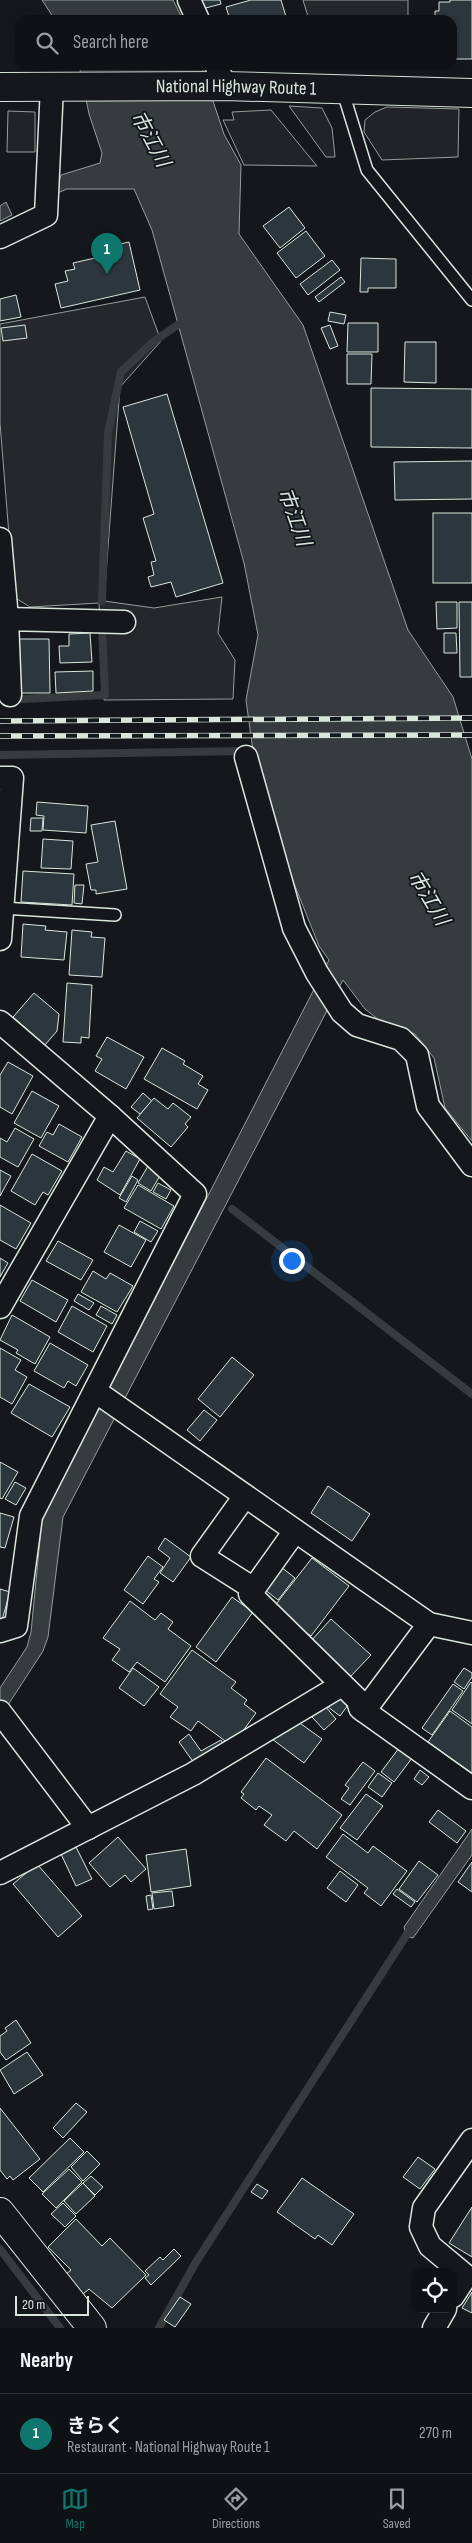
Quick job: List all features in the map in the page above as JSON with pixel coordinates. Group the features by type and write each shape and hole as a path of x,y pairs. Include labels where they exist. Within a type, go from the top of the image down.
{"main road":[{"name":"National Highway Route 1","path":"0,87 62,86 220,75 342,89 472,93"},
{"path":"0,2212 92,2328"}],"street":[{"path":"189,0 196,15"},
{"path":"0,237 46,215 62,86"},
{"path":"0,539 10,695"},
{"path":"4,619 124,622"},
{"path":"246,757 294,928 317,973 342,1012 357,1025 401,1039 417,1055 428,1106 472,1165"},
{"path":"0,778 12,778 0,939"},
{"path":"0,1022 110,1116 195,1194 98,1393 31,1516 16,1626 0,1631"},
{"path":"0,1307 110,1116"},
{"path":"98,1393 429,1624 472,1633"},
{"path":"245,1496 202,1556 254,1589"},
{"path":"295,1530 250,1594 340,1686 358,1700 360,1708 472,1788"},
{"path":"364,1710 429,1624"},
{"path":"0,1874 193,1774 340,1686"},
{"path":"1,1714 88,1828"},
{"path":"457,2291 469,2277 430,2246 422,2227 424,2208 472,2140"},
{"path":"434,2328 443,2313"}],"lane":[{"path":"342,89 367,170 472,300"},
{"path":"2,908 114,916"}],"shaded area":[{"path":"303,0 408,0 408,15 308,15"},
{"path":"289,106 322,108 332,128 335,157 326,157"},
{"path":"387,107 459,109 458,157 382,160 364,132 365,120 375,112"},
{"path":"271,110 317,166 244,165 223,120 234,120 232,112"},
{"path":"8,111 35,112 35,152 7,152"},
{"path":"145,297 161,341 120,387 104,601 154,608 222,597 218,633 235,660 233,699 104,700 99,603 30,607 14,597 0,423 0,324"}],"water":[{"path":"42,0 173,0 180,15 52,15"},
{"name":"市江川","path":"80,70 203,70 224,134 241,165 239,234 303,325 408,630 453,697 472,759 472,1141 445,1108 434,1058 415,1034 379,1020 365,1009 343,980 63,1517 48,1637 43,1651 6,1708 0,1713 0,1688 27,1647 31,1632 42,1519 329,960 319,946 291,876 253,751 246,700 258,635 244,563 152,230 134,189 67,189 55,194 61,175 100,163 102,153 89,114"},
{"path":"6,202 12,215 0,221 0,206"},
{"path":"472,1829 472,1855 413,1938 406,1936 404,1927"}],"building":[{"path":"195,0 220,0 221,4 198,10"},
{"path":"251,0 281,0 286,15 228,15 226,7"},
{"path":"450,0 472,0 472,59 457,59 457,15 435,15 435,11 439,11 439,2 450,2"},
{"path":"289,207 305,228 280,248 263,226"},
{"path":"306,231 325,256 296,278 277,253"},
{"path":"129,242 140,290 61,308 55,284 68,281 65,271 75,269 73,263 95,258 94,250"},
{"path":"361,258 396,259 396,288 368,288 368,292 360,292"},
{"path":"332,260 340,270 308,295 300,284"},
{"path":"341,277 345,282 319,302 315,297"},
{"path":"16,295 21,317 0,321 0,299"},
{"path":"330,312 346,315 344,324 328,321"},
{"path":"348,323 378,323 378,352 347,352"},
{"path":"25,325 27,338 3,341 1,328"},
{"path":"330,325 338,346 330,349 321,328"},
{"path":"405,342 436,342 436,383 404,382"},
{"path":"347,354 372,354 371,384 347,384"},
{"path":"371,388 472,389 472,448 371,447"},
{"path":"167,394 223,583 176,597 171,582 151,587 148,577 154,575 151,562 156,561 143,518 154,514 123,407"},
{"path":"472,461 472,499 395,500 394,462"},
{"path":"433,513 472,513 472,583 433,583"},
{"path":"436,602 457,602 457,628 437,629"},
{"path":"459,602 472,602 472,677 460,677"},
{"path":"90,633 92,662 60,663 59,646 69,646 69,634"},
{"path":"444,633 456,633 457,653 444,653"},
{"path":"19,639 49,639 50,693 20,693"},
{"path":"93,671 93,691 56,693 55,672"},
{"path":"37,802 88,806 86,833 43,830 44,816 36,815"},
{"path":"31,818 43,818 42,831 30,831"},
{"path":"115,821 127,889 96,894 96,890 91,890 86,864 98,862 91,825"},
{"path":"43,839 73,841 71,869 41,868"},
{"path":"23,871 74,874 72,905 21,902"},
{"path":"75,885 84,885 82,904 74,903"},
{"path":"23,924 46,926 45,930 67,932 64,960 21,957"},
{"path":"72,930 92,932 91,937 105,938 102,977 69,975"},
{"path":"67,983 92,985 89,1038 81,1037 81,1043 63,1042"},
{"path":"34,993 59,1014 57,1031 45,1045 13,1017"},
{"path":"107,1037 144,1057 126,1089 95,1071 102,1059 96,1056"},
{"path":"162,1048 185,1061 183,1064 203,1076 198,1084 208,1090 197,1109 144,1079"},
{"path":"8,1062 33,1076 12,1114 0,1107 0,1075"},
{"path":"32,1091 59,1106 41,1138 14,1123"},
{"path":"143,1093 152,1101 140,1114 131,1107"},
{"path":"154,1098 168,1109 173,1103 191,1117 185,1124 188,1127 171,1147 137,1118"},
{"path":"59,1124 82,1137 68,1162 39,1146 47,1132 53,1135"},
{"path":"15,1128 34,1139 18,1167 0,1157 0,1138 7,1142"},
{"path":"126,1151 140,1159 120,1195 97,1180 104,1167 113,1172"},
{"path":"32,1154 62,1171 48,1195 43,1192 35,1205 11,1191"},
{"path":"148,1166 161,1174 151,1191 138,1183"},
{"path":"0,1170 11,1176 0,1196"},
{"path":"132,1176 138,1180 126,1202 119,1198"},
{"path":"158,1183 171,1190 166,1199 153,1192"},
{"path":"138,1185 174,1206 161,1229 124,1208"},
{"path":"0,1205 31,1223 16,1249 0,1240"},
{"path":"140,1221 158,1231 151,1242 134,1232"},
{"path":"119,1225 146,1240 131,1267 104,1252"},
{"path":"58,1241 93,1260 81,1280 46,1261"},
{"path":"0,1258 8,1263 0,1277"},
{"path":"93,1271 106,1279 110,1273 133,1286 117,1312 81,1292"},
{"path":"32,1280 68,1300 56,1322 20,1301"},
{"path":"78,1294 94,1303 89,1310 74,1301"},
{"path":"72,1306 107,1326 93,1352 58,1332"},
{"path":"101,1306 117,1315 112,1324 96,1315"},
{"path":"12,1315 50,1337 35,1364 16,1353 18,1350 0,1340"},
{"path":"50,1343 88,1365 76,1386 68,1381 64,1388 34,1371"},
{"path":"0,1348 21,1360 15,1370 27,1377 12,1404 0,1397"},
{"path":"232,1357 254,1375 220,1417 198,1399"},
{"path":"29,1384 70,1407 52,1437 11,1413"},
{"path":"204,1410 217,1420 200,1441 187,1430"},
{"path":"0,1462 18,1472 2,1499 0,1498"},
{"path":"15,1482 26,1488 16,1505 5,1499"},
{"path":"328,1486 370,1514 352,1541 311,1513"},
{"path":"0,1513 14,1517 5,1548 0,1547"},
{"path":"165,1538 191,1557 173,1582 160,1573 170,1558 158,1549"},
{"path":"148,1556 163,1567 154,1579 159,1582 143,1604 124,1590"},
{"path":"312,1558 349,1586 311,1636 273,1608"},
{"path":"281,1567 295,1578 278,1600 264,1589"},
{"path":"0,1589 10,1592 2,1620 0,1620"},
{"path":"232,1597 253,1612 216,1662 196,1647"},
{"path":"130,1601 155,1620 161,1613 173,1622 168,1629 191,1646 165,1682 137,1662 129,1672 112,1660 120,1649 103,1638"},
{"path":"331,1619 371,1655 349,1678 310,1642"},
{"path":"192,1650 236,1682 231,1688 247,1700 244,1704 256,1713 232,1746 198,1721 191,1731 170,1717 178,1707 160,1694"},
{"path":"133,1668 159,1687 144,1706 119,1688"},
{"path":"464,1668 472,1673 472,1677 464,1689 454,1682"},
{"path":"472,1683 472,1724 452,1710"},
{"path":"453,1684 463,1691 432,1735 422,1728"},
{"path":"336,1696 348,1705 340,1716 328,1707"},
{"path":"325,1706 336,1719 324,1730 312,1717"},
{"path":"450,1711 472,1727 472,1773 428,1742"},
{"path":"297,1721 322,1739 304,1763 272,1739 284,1724 290,1729"},
{"path":"189,1734 201,1751 221,1740 227,1750 197,1767 179,1742"},
{"path":"399,1748 412,1758 394,1782 381,1772"},
{"path":"266,1758 342,1815 317,1849 294,1831 286,1841 264,1825 272,1815 259,1806 256,1810 241,1798 244,1794 241,1792"},
{"path":"363,1762 375,1771 350,1805 341,1799 349,1788 345,1785"},
{"path":"420,1770 429,1777 422,1785 414,1779"},
{"path":"378,1773 392,1783 382,1797 368,1787"},
{"path":"366,1794 383,1806 357,1840 340,1828"},
{"path":"438,1810 466,1831 457,1843 429,1822"},
{"path":"343,1834 368,1853 373,1846 407,1871 381,1906 364,1893 368,1888 326,1857"},
{"path":"118,1837 146,1869 131,1882 125,1875 110,1887 89,1863"},
{"path":"76,1847 92,1879 76,1886 61,1854"},
{"path":"186,1849 191,1886 151,1892 146,1855"},
{"path":"419,1861 438,1875 417,1902 399,1889"},
{"path":"472,1862 472,1892 458,1882"},
{"path":"37,1864 82,1916 58,1937 13,1884"},
{"path":"340,1871 358,1885 346,1902 327,1888"},
{"path":"397,1889 415,1902 411,1907 393,1894"},
{"path":"172,1891 174,1906 154,1909 152,1893"},
{"path":"151,1895 153,1909 148,1910 146,1896"},
{"path":"16,2020 31,2043 6,2060 0,2052 0,2036 7,2031 5,2028"},
{"path":"27,2052 43,2075 14,2094 0,2070"},
{"path":"76,2103 87,2112 63,2138 53,2128"},
{"path":"0,2108 40,2159 13,2180 10,2176 7,2179 0,2170"},
{"path":"70,2138 84,2152 43,2192 29,2178"},
{"path":"87,2151 100,2164 83,2181 71,2167"},
{"path":"418,2157 435,2169 420,2189 403,2177"},
{"path":"69,2169 82,2182 56,2208 42,2194"},
{"path":"91,2176 103,2187 95,2195 83,2183"},
{"path":"302,2178 354,2214 332,2245 318,2235 315,2239 277,2212"},
{"path":"83,2183 95,2196 76,2214 64,2201"},
{"path":"257,2184 268,2191 262,2199 251,2192"},
{"path":"63,2203 76,2216 65,2227 51,2214"},
{"path":"472,2207 472,2257 449,2243"},
{"path":"76,2219 102,2246 110,2238 146,2275 112,2308 89,2289 83,2294 65,2275 71,2270 48,2247"},
{"path":"174,2249 181,2256 151,2285 145,2278 149,2275 145,2271 160,2257 163,2260"},
{"path":"472,2292 472,2313 462,2308"},
{"path":"180,2297 191,2304 175,2327 164,2320"}],"waterway":[{"path":"102,601 108,433 121,372 153,342 179,324"},
{"path":"22,699 105,695 102,627"},
{"path":"0,755 245,751"},
{"path":"232,1209 472,1394"},
{"path":"159,2328 196,2262 411,1928"},
{"path":"0,2249 60,2328"}],"railway":[{"path":"0,721 472,718"},
{"path":"0,736 472,735"}],"place":[{"name":"きらく","path":"107,274"}]}
